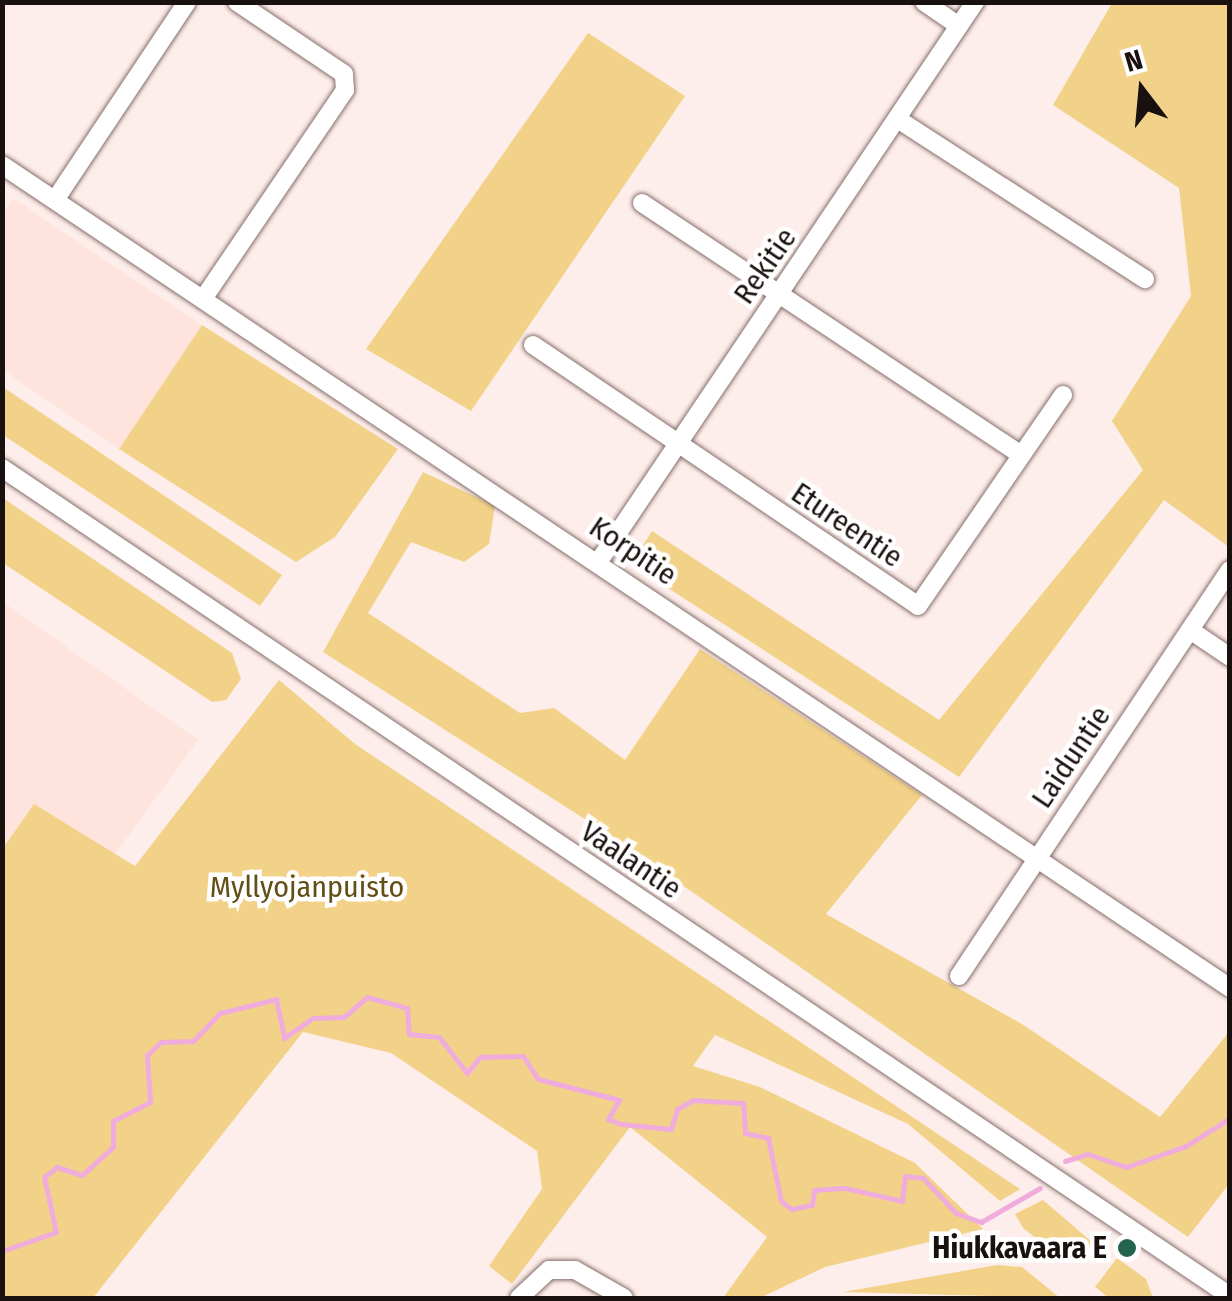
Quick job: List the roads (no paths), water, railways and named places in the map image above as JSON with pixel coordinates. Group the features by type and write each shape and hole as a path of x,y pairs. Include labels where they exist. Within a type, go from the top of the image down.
{"street":[{"path":"55,200 187,2"},
{"path":"203,298 345,90 344,74 237,2"},
{"path":"924,2 958,26"},
{"name":"Rekitie","path":"599,561 975,2"},
{"path":"899,120 1146,279"},
{"name":"Korpitie","path":"2,165 599,561 1230,988"},
{"path":"642,204 1020,454"},
{"name":"Etureentie","path":"533,345 918,606 1062,395"},
{"name":"Vaalantie","path":"2,468 1230,1296"},
{"name":"Laiduntie","path":"959,976 1230,570"},
{"path":"1190,630 1230,656"},
{"path":"519,1298 549,1270 575,1270 624,1298"}],"waterway":[{"path":"2,1251 56,1232 44,1177 57,1167 82,1175 113,1147 113,1121 150,1102 147,1055 161,1042 193,1041 220,1013 276,999 284,1038 313,1018 344,1017 367,997 407,1008 409,1034 439,1037 467,1073 480,1057 523,1056 538,1079 619,1100 608,1119 621,1124 671,1129 677,1109 693,1100 743,1103 745,1133 768,1138 781,1201 791,1209 812,1205 814,1190 845,1188 902,1201 905,1176 923,1178 956,1213 981,1222 1040,1188"},
{"path":"1065,1161 1088,1154 1126,1167 1186,1146 1230,1118"}],"place":[{"name":"Hiukkavaara E","path":"1127,1248"}],"park label":[{"name":"Myllyojanpuisto","path":"307,887"}]}
